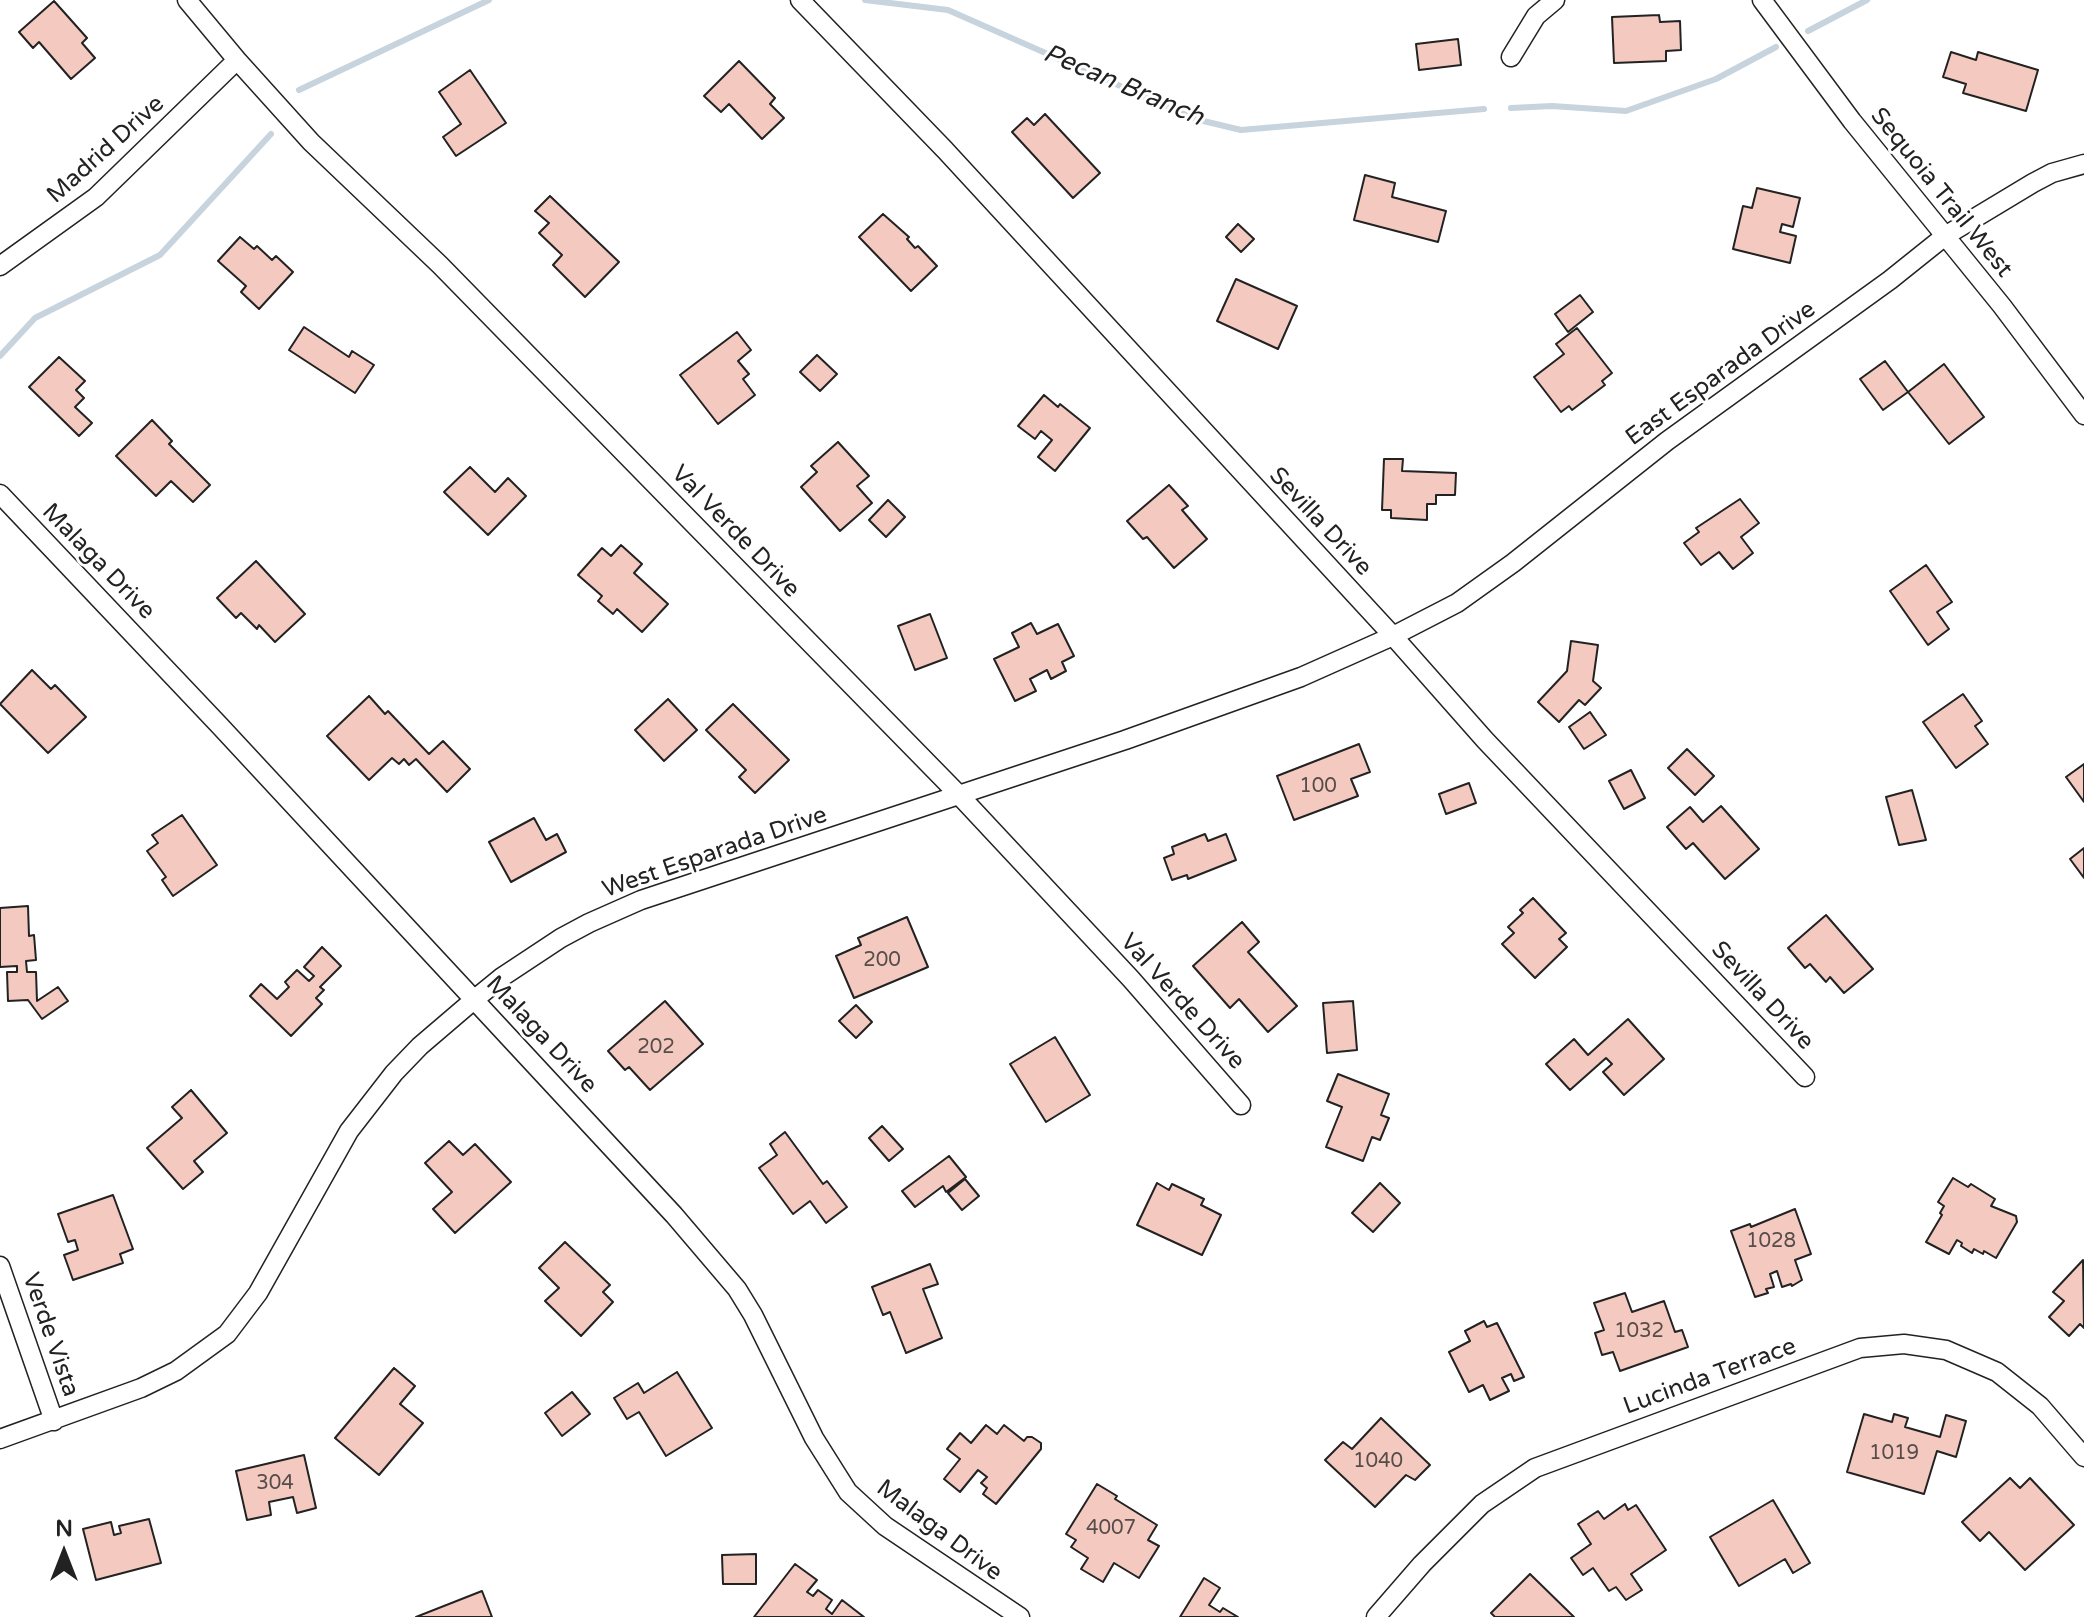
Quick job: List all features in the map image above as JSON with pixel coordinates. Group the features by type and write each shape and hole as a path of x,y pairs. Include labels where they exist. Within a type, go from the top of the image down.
{"street":[{"name":"Val Verde Drive","path":"187,0 311,142 440,265 960,796 1131,979 1241,1105"},
{"name":"Sevilla Drive","path":"800,0 945,150 1485,740 1805,1077"},
{"path":"1511,57 1536,16 1555,0"},
{"name":"Sequoia Trail West","path":"1762,0 1852,121 2002,306 2084,415"},
{"name":"Madrid Drive","path":"0,266 96,197 237,60"},
{"name":"East Esparada Drive","path":"1393,636 1457,603 1513,563 1667,441 1890,280 1945,236 2052,173 2084,164"},
{"name":"Malaga Drive","path":"0,494 626,1160 737,1289 814,1438 848,1492 885,1526 1020,1617"},
{"name":"West Esparada Drive","path":"0,1439 141,1388 176,1371 227,1334 258,1293 331,1162 371,1101 420,1046 502,977 561,938 641,900 960,796 1301,677 1393,636"},
{"name":"Verde Vista","path":"0,1266 54,1421"},
{"name":"Lucinda Terrace","path":"1376,1617 1422,1564 1482,1504 1535,1468 1860,1348 1904,1344 1946,1350 1997,1372 2040,1406 2084,1457"}],"building":[{"path":"54,1 87,38 82,43 95,58 71,79 39,42 33,48 19,32"},
{"path":"1659,15 1660,22 1680,21 1681,50 1666,51 1666,61 1614,63 1612,17"},
{"path":"1458,39 1461,65 1419,70 1416,44"},
{"path":"1951,52 1976,60 1978,52 2038,70 2026,111 1963,93 1966,84 1943,77"},
{"path":"739,61 775,98 770,104 784,118 762,139 729,104 721,112 704,96"},
{"path":"470,70 506,123 456,156 443,137 461,124 439,92"},
{"path":"1045,114 1100,173 1073,198 1012,132 1027,118 1034,125"},
{"path":"1365,175 1395,183 1392,197 1446,211 1438,242 1354,220"},
{"path":"1757,188 1800,198 1793,227 1782,224 1780,232 1796,236 1790,263 1733,249 1743,206 1752,208"},
{"path":"550,196 619,262 585,297 553,265 562,255 539,233 549,223 535,211"},
{"path":"883,214 937,266 911,291 859,237"},
{"path":"1238,224 1254,239 1241,252 1226,237"},
{"path":"240,237 254,249 257,246 272,260 276,256 293,272 259,309 241,292 246,286 218,261"},
{"path":"1236,279 1297,306 1278,349 1217,321"},
{"path":"1580,295 1593,312 1568,332 1555,314"},
{"path":"304,327 349,357 352,351 374,365 355,393 289,350"},
{"path":"1577,328 1612,373 1602,381 1605,385 1572,410 1569,406 1561,412 1534,377 1564,354 1556,344"},
{"path":"737,332 751,350 738,361 749,374 743,379 755,395 718,424 680,375"},
{"path":"817,355 837,374 820,391 800,372"},
{"path":"59,357 85,381 76,390 84,398 75,407 92,423 79,436 29,387"},
{"path":"1885,361 1908,392 1883,410 1860,379"},
{"path":"1944,364 1984,417 1949,444 1908,392"},
{"path":"1044,395 1090,428 1055,471 1038,457 1052,440 1041,431 1035,439 1018,426"},
{"path":"152,420 172,441 169,444 210,485 193,502 171,481 156,496 116,456"},
{"path":"838,442 869,476 857,486 872,503 840,531 801,487 817,472 811,466"},
{"path":"1384,459 1403,459 1402,471 1456,473 1455,495 1436,495 1436,504 1427,504 1427,520 1391,518 1391,510 1382,510"},
{"path":"470,467 495,492 508,478 526,496 488,535 444,492"},
{"path":"1169,485 1188,506 1182,510 1207,539 1174,568 1147,537 1143,539 1127,521"},
{"path":"1740,499 1759,523 1741,537 1753,553 1733,569 1719,552 1701,565 1684,543 1699,532 1696,528"},
{"path":"888,500 905,517 886,537 869,520"},
{"path":"621,545 642,564 634,573 668,604 642,632 617,609 613,614 598,601 602,596 578,575 602,548 611,556"},
{"path":"256,561 305,614 275,642 259,625 257,629 241,613 236,618 217,598"},
{"path":"1926,565 1952,602 1937,612 1949,629 1928,645 1890,591"},
{"path":"930,614 947,658 915,670 898,626"},
{"path":"1031,623 1037,634 1058,624 1074,656 1062,662 1066,671 1051,679 1047,670 1030,679 1036,691 1015,701 994,659 1019,647 1012,633"},
{"path":"1571,641 1598,645 1593,681 1601,688 1585,705 1579,700 1559,722 1538,702 1567,671"},
{"path":"32,670 51,689 55,685 86,717 48,753 0,704"},
{"path":"1963,694 1982,721 1975,726 1988,744 1956,768 1923,722"},
{"path":"369,696 385,714 388,711 429,754 443,741 470,769 447,792 416,759 409,765 404,759 399,764 392,758 369,780 327,736"},
{"path":"668,699 697,730 664,761 635,730"},
{"path":"733,704 789,760 755,793 739,777 746,770 706,730"},
{"path":"1590,712 1606,735 1584,749 1569,727"},
{"path":"1359,744 1370,772 1351,779 1358,796 1294,820 1277,776"},
{"path":"1687,749 1714,776 1695,795 1668,768"},
{"path":"2084,764 2084,802 2066,777"},
{"path":"1631,770 1645,798 1624,809 1609,781"},
{"path":"1469,783 1476,803 1446,814 1439,794"},
{"path":"1912,790 1926,840 1899,845 1886,797"},
{"path":"1721,806 1759,849 1725,879 1693,843 1686,849 1667,827 1690,807 1703,822"},
{"path":"182,815 217,865 173,896 162,880 166,877 147,851 158,843 152,835"},
{"path":"534,818 546,840 557,834 566,852 511,882 489,842"},
{"path":"1205,834 1208,841 1226,834 1236,860 1188,879 1187,875 1172,880 1164,858 1174,854 1172,847"},
{"path":"2084,848 2084,878 2070,859"},
{"path":"1533,898 1566,933 1559,939 1567,947 1535,978 1502,944 1514,933 1508,927"},
{"path":"28,906 29,936 34,935 36,960 26,961 27,972 36,972 37,1001 58,987 68,1001 42,1019 28,1000 8,1001 7,972 17,972 17,966 0,967 0,908"},
{"path":"1826,915 1873,969 1844,993 1830,977 1826,982 1810,964 1805,968 1788,948"},
{"path":"907,917 928,967 854,998 836,956 861,945 858,938"},
{"path":"1242,922 1259,942 1248,952 1297,1006 1268,1032 1239,999 1230,1008 1193,966"},
{"path":"322,947 341,966 320,987 324,990 316,998 322,1004 291,1036 250,996 261,984 277,999 289,987 285,982 297,970 309,981 314,976 304,967"},
{"path":"665,1001 703,1044 650,1090 629,1067 625,1070 608,1051"},
{"path":"1353,1001 1357,1050 1327,1053 1323,1003"},
{"path":"856,1005 872,1022 856,1038 839,1021"},
{"path":"1628,1019 1664,1059 1624,1095 1603,1072 1612,1064 1606,1058 1570,1090 1546,1064 1574,1039 1588,1055"},
{"path":"1055,1037 1090,1095 1046,1122 1010,1064"},
{"path":"1338,1074 1389,1094 1381,1115 1389,1118 1380,1140 1372,1137 1363,1161 1326,1147 1342,1107 1327,1101"},
{"path":"191,1090 227,1133 194,1161 203,1172 183,1189 147,1148 182,1118 172,1107"},
{"path":"882,1126 903,1149 889,1161 869,1138"},
{"path":"785,1132 823,1184 827,1181 847,1207 826,1223 810,1201 793,1214 759,1168 777,1155 770,1144"},
{"path":"449,1141 463,1155 475,1144 511,1182 455,1233 433,1209 452,1192 425,1163"},
{"path":"949,1156 966,1177 946,1192 943,1186 915,1207 902,1191"},
{"path":"1953,1178 1968,1187 1971,1184 1995,1199 1991,1206 2016,1216 2017,1222 1996,1258 1984,1251 1983,1254 1974,1249 1972,1253 1957,1240 1949,1254 1926,1242 1942,1215 1944,1206 1938,1202"},
{"path":"965,1179 979,1196 962,1210 948,1193"},
{"path":"1157,1183 1169,1190 1172,1184 1204,1199 1201,1205 1221,1215 1202,1255 1137,1225"},
{"path":"1380,1183 1400,1203 1373,1232 1352,1213"},
{"path":"113,1195 133,1249 120,1254 123,1263 73,1280 64,1255 78,1250 75,1240 68,1242 58,1214"},
{"path":"1795,1209 1811,1254 1795,1260 1802,1280 1782,1287 1777,1271 1770,1274 1774,1287 1766,1289 1768,1293 1755,1297 1731,1231 1750,1224 1751,1227"},
{"path":"565,1242 610,1285 603,1292 613,1302 581,1336 545,1301 559,1288 539,1268"},
{"path":"2083,1260 2084,1328 2080,1324 2069,1336 2049,1317 2064,1301 2053,1292"},
{"path":"930,1264 938,1284 923,1289 942,1338 906,1353 890,1312 883,1315 872,1287"},
{"path":"1625,1293 1632,1312 1664,1301 1675,1332 1682,1330 1688,1347 1620,1371 1613,1352 1602,1355 1595,1333 1604,1330 1594,1303"},
{"path":"1484,1321 1487,1327 1497,1323 1524,1377 1514,1381 1511,1374 1502,1378 1509,1391 1490,1400 1483,1385 1469,1392 1449,1352 1470,1341 1465,1331"},
{"path":"394,1368 415,1386 400,1404 423,1423 379,1475 335,1438"},
{"path":"677,1372 712,1428 666,1456 639,1412 627,1419 614,1398 638,1383 644,1393"},
{"path":"572,1392 590,1414 562,1436 545,1413"},
{"path":"1864,1414 1892,1422 1894,1414 1908,1418 1905,1427 1940,1437 1946,1415 1966,1421 1956,1457 1937,1451 1924,1494 1847,1472"},
{"path":"1381,1418 1430,1465 1415,1480 1406,1475 1375,1507 1325,1460 1343,1442 1352,1449"},
{"path":"986,1425 997,1434 1004,1425 1024,1441 1032,1437 1041,1443 1041,1449 996,1504 983,1494 987,1488 981,1483 987,1477 978,1470 960,1492 944,1479 960,1459 947,1449 960,1433 971,1443"},
{"path":"304,1455 316,1508 297,1513 293,1497 269,1502 271,1515 247,1520 236,1471"},
{"path":"2010,1478 2020,1488 2030,1478 2074,1525 2025,1570 1989,1532 1980,1541 1962,1522"},
{"path":"1097,1484 1157,1525 1148,1540 1159,1546 1139,1578 1114,1563 1103,1582 1081,1569 1088,1558 1071,1547 1076,1540 1066,1534"},
{"path":"1773,1500 1810,1563 1793,1573 1785,1559 1739,1586 1710,1537"},
{"path":"1625,1504 1628,1510 1636,1505 1666,1550 1631,1574 1642,1590 1626,1600 1616,1587 1609,1591 1593,1568 1583,1575 1571,1558 1591,1544 1578,1524 1598,1511 1604,1519"},
{"path":"149,1519 161,1563 96,1580 83,1529 111,1522 114,1535 121,1533 119,1526"},
{"path":"756,1554 756,1584 723,1584 722,1555"},
{"path":"795,1564 817,1580 807,1592 813,1596 818,1590 832,1600 826,1609 832,1614 842,1600 864,1617 754,1617"},
{"path":"1530,1574 1574,1617 1495,1617 1491,1613"},
{"path":"1204,1578 1220,1588 1209,1605 1220,1612 1223,1608 1238,1617 1180,1617"},
{"path":"482,1591 492,1617 416,1617"}],"waterway":[{"name":"Pecan Branch","path":"299,90 489,0"},
{"name":"Pecan Branch","path":"865,0 948,10 1195,119 1241,130 1484,109"},
{"name":"Pecan Branch","path":"1808,31 1867,0"},
{"name":"Pecan Branch","path":"1511,108 1552,106 1626,111 1716,79 1776,47"},
{"name":"Pecan Branch","path":"0,356 35,318 160,255 271,134"}]}
